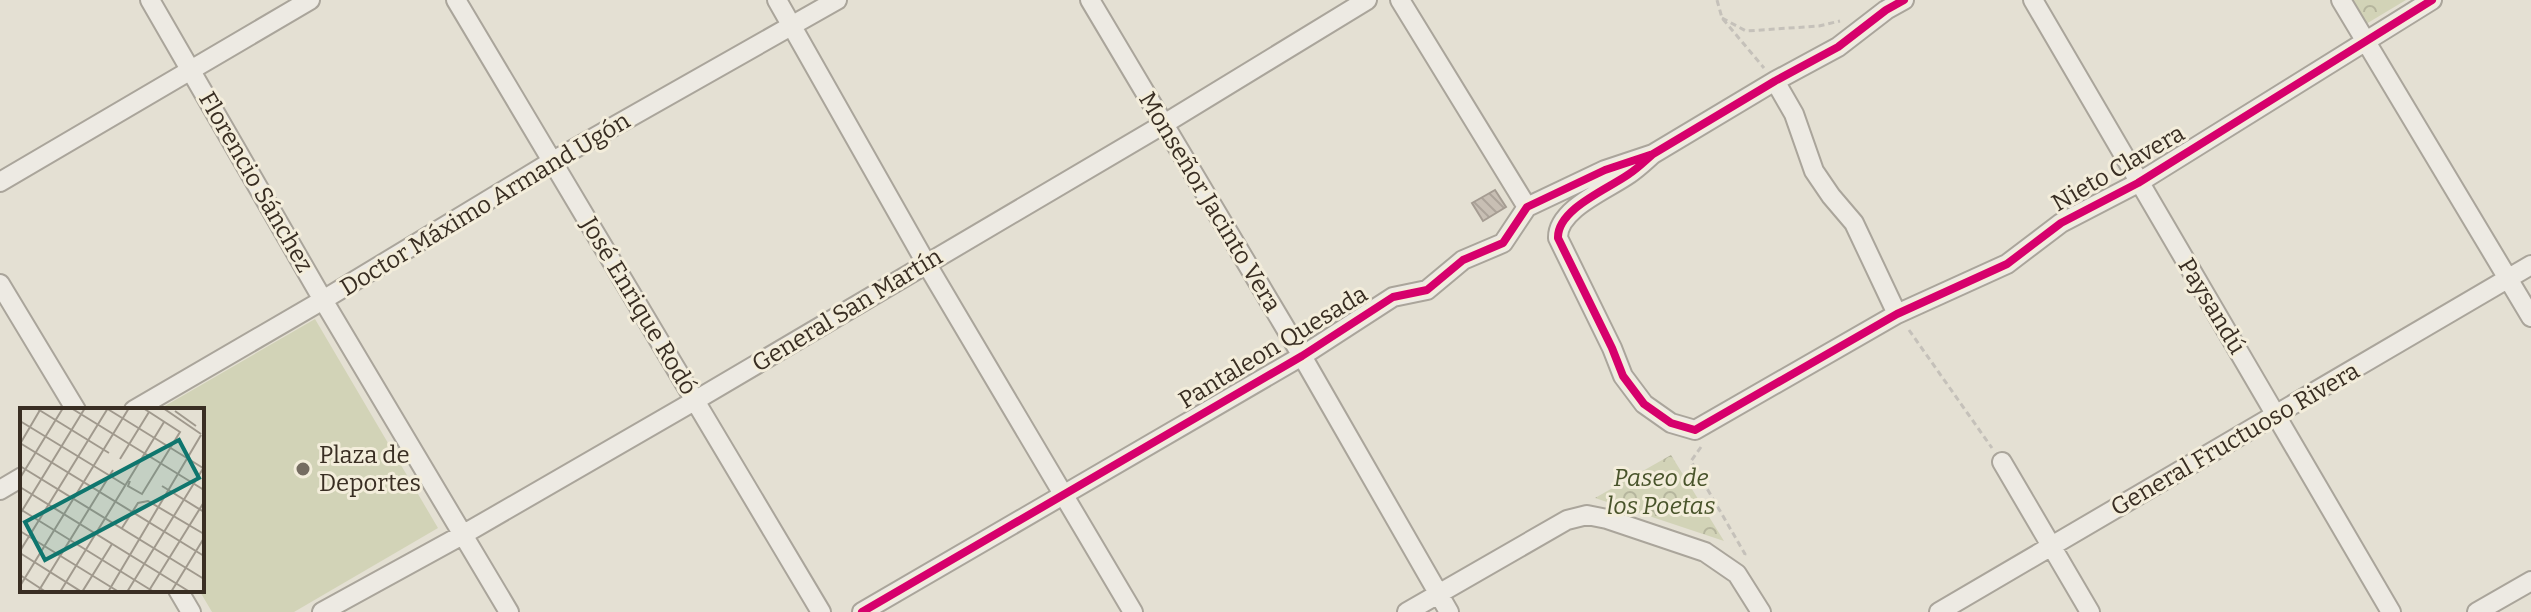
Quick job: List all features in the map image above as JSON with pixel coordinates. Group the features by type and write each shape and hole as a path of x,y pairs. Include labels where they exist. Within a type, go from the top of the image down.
{"street":[{"name":"Florencio Sánchez","path":"150,0 323,300 509,612"},
{"path":"0,182 310,0"},
{"name":"José Enrique Rodó","path":"456,0 821,612"},
{"path":"777,0 926,263 1133,612"},
{"name":"Doctor Máximo Armand Ugón","path":"137,408 551,162 837,0"},
{"name":"Monseñor Jacinto Vera","path":"1090,0 1302,356 1449,612"},
{"name":"General San Martín","path":"322,612 696,400 1164,124 1367,0"},
{"path":"1400,0 1527,207 1605,170 1653,154"},
{"path":"1695,430 1671,423 1644,404 1623,376 1557,230 1574,209 1630,174 1653,154 1838,47 1904,0"},
{"name":"Paysandú","path":"2033,0 2391,612"},
{"path":"2341,0 2531,317"},
{"name":"Nieto Clavera","path":"1695,430 1897,314 2007,264 2061,223 2138,183 2432,0"},
{"path":"1775,81 1794,114 1814,171 1854,223 1897,314"},
{"name":"Pantaleon Quesada","path":"862,612 1302,356 1393,297 1427,290 1463,260 1503,243 1527,207"},
{"name":"General Fructuoso Rivera","path":"1939,612 2531,265"},
{"path":"0,284 75,408"},
{"path":"2002,462 2090,612"},
{"path":"0,490 20,478"},
{"path":"1407,612 1567,520 1587,515 1631,526 1705,552 1737,574 1761,612"},
{"path":"2477,612 2531,581"},
{"path":"179,592 191,612"}],"path":[{"path":"1717,0 1722,18 1775,81"},
{"path":"1722,18 1746,31 1819,26 1846,19"},
{"path":"1897,314 2002,462"},
{"path":"1695,430 1703,445 1691,461 1745,554 1737,574"}],"green space":[{"path":"2352,0 2406,0 2366,24"},
{"name":"Plaza de Deportes","path":"315,319 438,528 294,612 212,612 200,592 204,592 204,408 161,408"},
{"name":"Paseo de los Poetas","path":"1671,455 1724,541 1595,498"}],"building":[{"path":"1495,190 1506,207 1483,221 1472,203"}],"cycle path":[{"path":"862,612 1302,356 1393,297 1427,290 1463,260 1503,243 1527,207 1605,170 1653,154 1838,47 1904,0"},
{"path":"1653,154 1632,172 1574,209 1560,228 1558,238 1623,376 1644,404 1671,423 1695,430 1897,314 2007,264 2061,223 2138,183 2432,0"}],"place":[{"name":"Plaza de Deportes","path":"303,469"}]}
